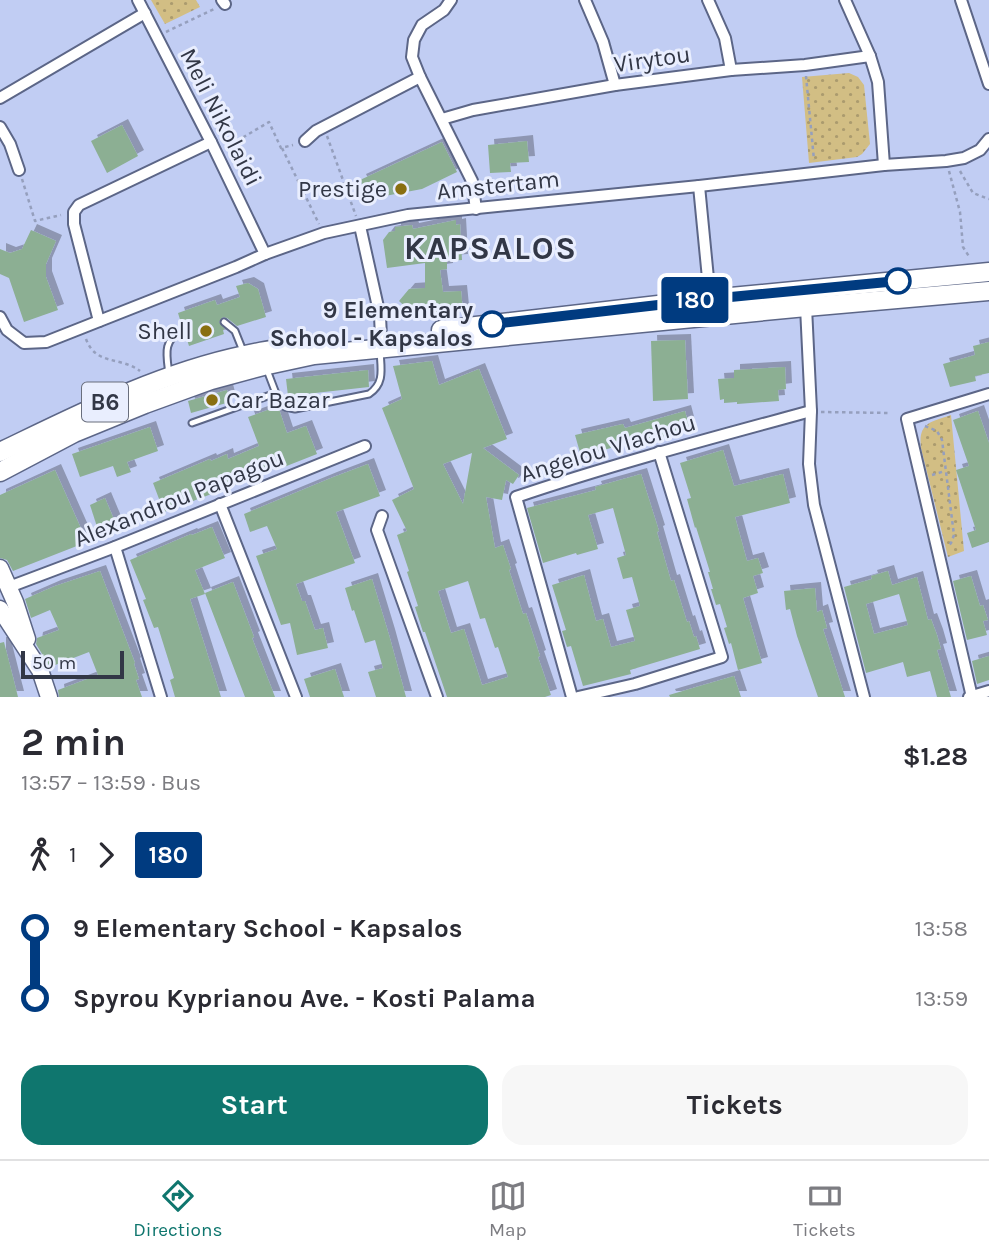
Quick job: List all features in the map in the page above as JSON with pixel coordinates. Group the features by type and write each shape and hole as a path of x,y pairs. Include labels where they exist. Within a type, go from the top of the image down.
{"main road":[{"name":"B6","path":"0,472 74,433 145,404 211,380 314,355 381,343 710,299 984,272"},
{"name":"B6","path":"0,452 123,394 245,355 307,345 381,343 989,292"},
{"path":"0,568 34,662"},
{"path":"0,609 40,670 49,697"}],"street":[{"name":"Meli Nikolaidi","path":"138,0 265,254"},
{"path":"451,0 444,9 422,25 414,40 412,57 472,181 476,209"},
{"path":"585,0 603,42 615,85"},
{"path":"708,0 725,38 731,70"},
{"path":"845,0 870,56 878,82 884,165"},
{"path":"961,0 989,84"},
{"path":"0,98 145,13"},
{"name":"Virytou","path":"442,119 473,110 615,85 870,56"},
{"path":"305,141 316,131 420,77"},
{"path":"0,127 19,170"},
{"name":"Amstertam","path":"0,317 7,330 24,343 47,342 324,233 408,215 950,160 964,158 980,150 989,139"},
{"path":"99,321 74,224 74,212 79,205 211,142"},
{"path":"699,186 710,299"},
{"path":"360,226 377,303 381,343"},
{"path":"806,306 811,411 810,464 814,505 864,697"},
{"path":"989,394 907,419 971,697 989,691"},
{"name":"Angelou Vlachou","path":"572,697 516,497 659,452 811,411"},
{"name":"Alexandrou Papagou","path":"9,587 365,446"},
{"path":"578,697 635,684 722,657 659,452"},
{"path":"220,504 296,697"},
{"path":"382,516 377,530 437,697"},
{"path":"115,547 161,697"},
{"path":"635,684 640,697"}],"lane":[{"path":"224,323 235,331 245,355"},
{"path":"170,377 166,352 170,336 183,328"},
{"path":"265,365 279,404 295,409 369,394 377,388 381,380 381,343"},
{"path":"192,423 276,393"}],"path":[{"path":"157,36 223,2"},
{"path":"805,65 815,173"},
{"path":"216,153 269,122 324,233"},
{"path":"324,127 360,226"},
{"path":"281,148 305,141"},
{"path":"950,160 974,193 989,199"},
{"path":"950,160 960,212 963,247 984,272"},
{"path":"19,170 35,221 74,212"},
{"path":"83,327 88,346 98,357 133,366 141,371"},
{"path":"811,411 890,413"},
{"path":"922,425 937,431 942,440 954,535 951,543 945,547"},
{"path":"927,476 945,471"},
{"path":"943,507 950,504"}],"shaded area":[{"path":"151,0 196,0 200,7 165,24"},
{"path":"849,73 858,77 864,85 870,144 857,157 809,163 802,77"},
{"path":"951,415 964,551 948,557 921,448 921,433 927,425"}],"building":[{"path":"122,125 138,156 107,173 91,141"},
{"path":"527,141 529,162 510,163 511,172 490,173 488,145"},
{"path":"442,142 457,172 422,189 369,199 360,180"},
{"path":"456,220 456,225 460,224 462,260 447,261 447,269 440,270 443,292 461,291 463,311 414,315 399,301 409,289 425,288 425,263 387,268 383,240 389,232 395,231 395,227 412,225 413,229"},
{"path":"31,230 56,241 46,264 46,277 58,310 24,322 9,278 0,274 0,249 10,253 22,249"},
{"path":"248,283 258,289 266,317 237,326 223,317 219,322 225,329 224,334 189,346 185,333 188,327 186,323 181,323 178,313 215,300 217,305 240,297 236,286"},
{"path":"685,340 688,399 653,401 651,341"},
{"path":"989,342 989,373 975,376 976,381 950,387 943,364 975,355 973,346"},
{"path":"432,361 439,385 479,369 507,439 483,448 519,475 513,484 506,480 502,500 486,497 495,548 503,545 551,695 447,697 415,607 418,606 397,535 407,531 392,500 414,489 382,408 402,399 393,366","holes":["472,453 463,504 443,464","468,581 480,619 485,618 508,677 482,685 464,629 451,633 438,591"]},
{"path":"785,367 786,389 778,390 779,401 737,404 720,400 718,379 734,378 734,370"},
{"path":"368,370 369,387 288,396 286,379"},
{"path":"227,390 230,402 191,413 188,401"},
{"path":"276,407 287,433 306,426 317,454 164,512 153,483 210,459 211,461 227,454 228,459 259,446 248,417"},
{"path":"685,411 690,430 581,456 575,435 623,424 625,428"},
{"path":"978,411 989,443 989,542 972,548 967,533 976,530 956,470 969,466 953,420"},
{"path":"150,427 158,451 127,462 131,472 117,477 113,466 80,477 72,454"},
{"path":"723,450 734,486 783,474 790,503 735,517 747,561 758,558 763,573 753,576 758,593 743,598 762,663 738,670 724,628 727,627 720,604 716,605 711,589 710,572 687,499 691,498 680,463"},
{"path":"368,464 380,496 336,512 355,563 296,584 315,630 323,628 328,648 297,655 290,623 281,625 256,556 277,549 267,526 250,532 244,514"},
{"path":"55,470 87,542 13,571 7,560 0,558 0,495"},
{"path":"641,474 671,581 674,580 687,622 689,621 700,649 630,670 631,674 583,686 571,646 567,647 562,631 566,630 552,585 584,575 596,621 603,619 611,647 635,641 626,610 640,606 632,577 623,579 617,558 626,555 613,508 588,515 598,549 543,563 527,508 596,490 595,487"},
{"path":"105,498 118,529 100,536 90,505"},
{"path":"212,527 225,558 195,570 205,594 190,599 221,697 175,697 170,680 174,678 158,627 154,628 143,600 146,599 130,560"},
{"path":"100,571 135,663 139,679 136,680 142,697 59,697 58,690 98,675 89,652 50,667 36,644 37,638 59,630 50,610 31,618 25,599"},
{"path":"888,571 892,585 917,577 928,620 931,619 941,649 937,650 951,697 937,697 930,671 907,677 903,662 866,673 844,587 872,579 871,576","holes":["899,594 908,625 874,634 866,604"]},
{"path":"971,576 980,606 983,605 988,620 983,621 987,635 967,640 953,581"},
{"path":"372,579 406,697 376,697 368,672 383,668 375,640 365,643 345,588"},
{"path":"233,582 275,697 245,697 205,593"},
{"path":"815,588 817,612 822,610 827,628 823,629 845,697 818,697 790,609 786,610 784,591"},
{"path":"4,642 18,697 0,697 0,643"},
{"path":"989,656 989,680 977,684 972,661"},
{"path":"335,669 344,697 310,697 304,679"},
{"path":"734,676 741,697 669,695"}],"bus line":[{"name":"180","path":"492,324 594,311 898,281"}],"place":[{"name":"Prestige","path":"401,189"},
{"name":"9 Elementary School - Kapsalos","path":"492,324"},
{"name":"Shell","path":"206,331"},
{"name":"Car Bazar","path":"212,400"}],"district":[{"name":"KAPSALOS","path":"491,248"}]}
